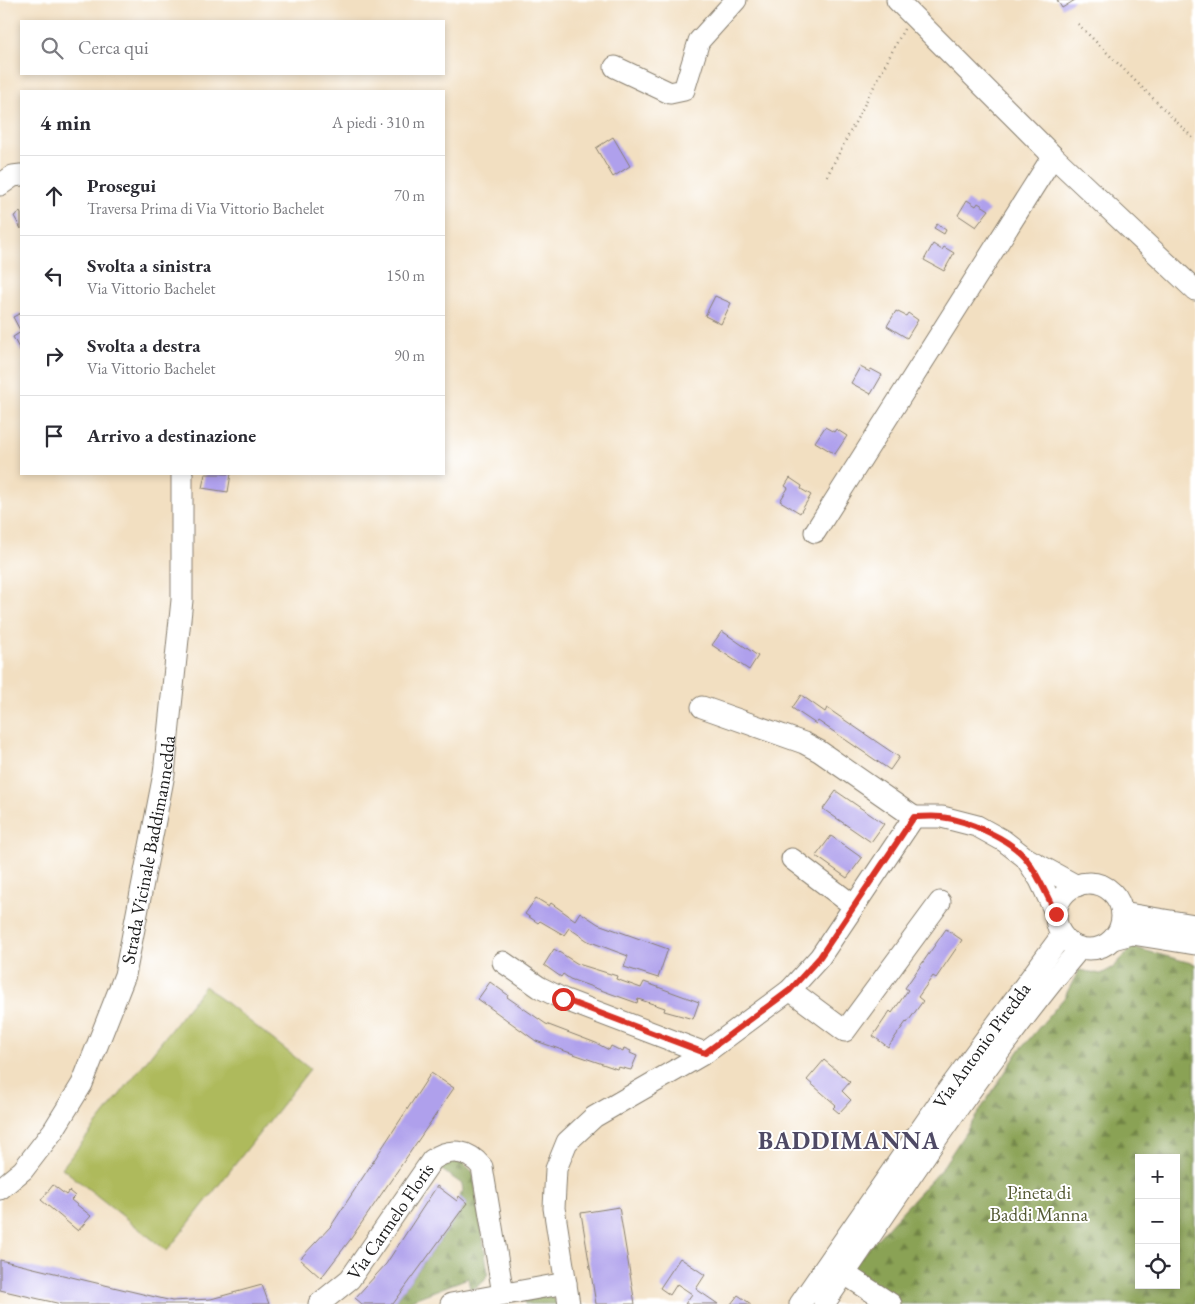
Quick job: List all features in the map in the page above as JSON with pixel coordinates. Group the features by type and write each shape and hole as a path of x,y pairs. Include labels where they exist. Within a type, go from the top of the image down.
{"street":[{"path":"615,67 670,93 684,90 698,40 736,0"},
{"path":"904,7 1053,156 1195,290"},
{"path":"815,532 1053,156"},
{"path":"0,185 13,176 20,175"},
{"name":"Strada Vicinale Baddimannedda","path":"0,1189 23,1170 35,1155 53,1131 82,1084 125,975 164,774 182,600 182,475"},
{"path":"702,707 804,743 819,751 914,817 942,817 977,826 1004,840 1026,858 1077,886"},
{"path":"451,1304 503,1294 567,1294 554,1208 556,1169 567,1142 594,1116 705,1053 790,990 820,957 914,817"},
{"path":"1026,858 1040,880 1056,914"},
{"path":"792,859 854,906"},
{"path":"1087,883 1097,884 1106,888 1117,899 1122,913 1119,931 1113,939 1098,948 1080,948 1070,943 1062,935 1057,925 1056,914 1062,897 1069,890 1087,883"},
{"path":"790,990 845,1031 940,902"},
{"path":"1122,913 1195,925"},
{"path":"1113,939 1132,934 1195,944"},
{"name":"Via Antonio Piredda","path":"800,1304 948,1090 1062,935"},
{"name":"Via Antonio Piredda","path":"824,1304 978,1081 1080,948"},
{"path":"503,962 539,987 563,999 705,1053"},
{"name":"Via Carmelo Floris","path":"319,1304 350,1279 432,1160 448,1151 471,1156 482,1167 503,1294"},
{"path":"844,1274 891,1304"}],"path":[{"path":"827,176 904,7"},
{"path":"1078,24 1195,140"}],"green space":[{"name":"Pineta di Baddi Manna","path":"1132,947 1195,964 1195,1304 884,1304 845,1274 942,1168 1019,1051 1064,998 1079,970 1101,974 1114,967"},
{"path":"205,986 310,1069 167,1251 62,1168"},
{"path":"445,1162 462,1162 473,1172 488,1273 481,1284 470,1289 468,1278 406,1302 406,1304 393,1304 467,1203 459,1196 463,1191 462,1184 439,1168"},
{"path":"551,1295 558,1304 525,1304 523,1297"}],"building":[{"path":"1057,0 1075,0 1062,8"},
{"path":"613,137 630,166 613,177 596,148"},
{"path":"967,200 976,206 978,203 989,210 976,227 958,215"},
{"path":"20,212 20,227 14,216"},
{"path":"937,224 946,230 944,234 934,228"},
{"path":"933,244 942,250 944,247 954,253 944,271 924,260"},
{"path":"715,296 731,303 721,324 705,316"},
{"path":"896,311 906,316 908,313 918,320 907,338 887,326"},
{"path":"20,314 20,330 13,317"},
{"path":"20,333 20,350 13,337"},
{"path":"860,367 870,372 871,369 882,375 871,394 851,383"},
{"path":"825,427 834,432 836,429 847,436 835,454 815,442"},
{"path":"205,475 231,475 228,492 202,488"},
{"path":"790,478 802,486 801,489 811,495 800,513 780,501 788,488 785,486"},
{"path":"722,631 758,656 749,670 712,645"},
{"path":"801,695 825,712 827,708 899,757 890,770 818,721 816,724 792,708"},
{"path":"836,791 884,824 871,842 823,809"},
{"path":"831,836 862,858 847,878 816,856"},
{"path":"536,898 549,906 551,903 575,920 580,912 598,924 668,949 658,978 624,967 628,956 588,941 569,928 564,935 540,921 538,923 525,914"},
{"path":"946,929 962,940 936,978 933,976 918,997 923,1001 888,1047 873,1036 890,1011 892,1013 908,990 905,988"},
{"path":"554,949 578,964 617,976 616,979 641,988 644,982 699,1002 693,1019 664,1011 665,1008 638,999 637,1003 570,979 563,974 561,977 544,965"},
{"path":"490,982 508,995 507,997 546,1024 596,1043 609,1050 611,1046 623,1052 624,1048 631,1051 630,1053 637,1056 631,1070 618,1067 617,1069 536,1041 478,999"},
{"path":"824,1060 850,1082 842,1091 851,1100 839,1113 833,1108 836,1105 807,1080"},
{"path":"431,1073 454,1088 350,1240 321,1278 300,1259 331,1226"},
{"path":"53,1185 66,1195 69,1191 75,1196 71,1200 91,1216 78,1231 41,1200"},
{"path":"437,1186 457,1201 459,1196 467,1203 393,1304 362,1304 355,1298 386,1264"},
{"path":"619,1207 635,1304 596,1304 581,1213"},
{"path":"680,1258 705,1275 696,1289 718,1304 685,1304 692,1294 677,1284 670,1295 660,1288"},
{"path":"0,1260 172,1301 211,1299 262,1285 269,1304 61,1304 0,1290"},
{"path":"738,1295 751,1304 731,1304"}],"district":[{"name":"BADDIMANNA","path":"849,1141"}],"route":[{"path":"563,999 705,1053 790,990 820,957 914,817 942,817 977,826 1004,840 1026,858 1040,880 1056,914"}]}
